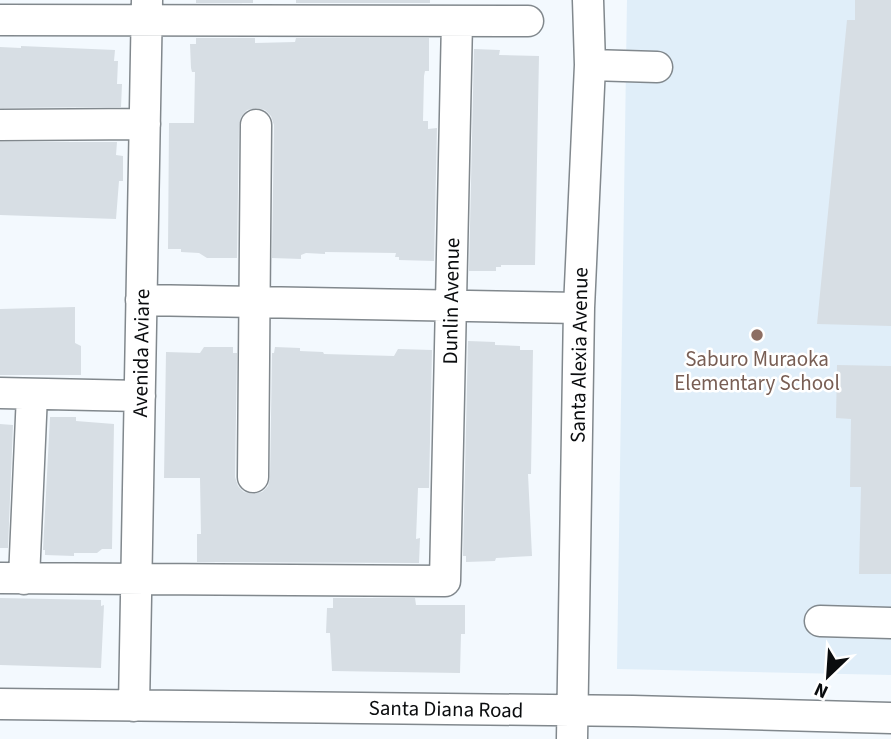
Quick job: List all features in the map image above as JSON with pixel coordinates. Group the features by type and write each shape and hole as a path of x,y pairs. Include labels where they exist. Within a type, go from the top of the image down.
{"street":[{"name":"Santa Alexia Avenue","path":"572,725 579,308 590,65 588,0"},
{"path":"0,20 147,10 528,21"},
{"name":"Avenida Aviare","path":"134,705 147,10"},
{"name":"Dunlin Avenue","path":"136,580 445,581 457,21"},
{"path":"590,65 657,67"},
{"path":"0,125 145,124"},
{"path":"253,477 256,125"},
{"path":"141,300 579,308"},
{"path":"0,393 140,396"},
{"path":"32,394 12,579 136,580"},
{"path":"820,621 891,622"},
{"name":"Santa Diana Road","path":"0,704 134,705 572,725 891,718"}],"shaded area":[{"name":"Saburo Muraoka Elementary School","path":"627,0 891,0 891,675 617,669"}],"building":[{"path":"196,0 253,0 253,3 196,3"},
{"path":"296,0 430,0 430,3 296,3"},
{"path":"855,0 891,0 891,326 817,324 847,20 855,20"},
{"path":"196,38 255,38 255,43 295,42 296,38 429,38 429,71 425,71 424,76 423,121 428,121 428,129 437,128 434,261 399,260 399,257 395,257 396,253 325,252 306,253 301,255 301,259 272,258 274,125 265,110 257,108 247,110 239,125 237,258 207,258 199,253 168,249 169,123 194,123 195,72 192,72 191,68 190,44 196,44"},
{"path":"0,47 115,50 114,61 118,61 117,84 122,84 121,107 0,108"},
{"path":"474,49 500,50 499,55 539,56 535,265 501,265 496,267 496,271 469,271"},
{"path":"0,142 117,142 116,155 123,156 123,181 119,181 116,219 0,215"},
{"path":"75,307 75,343 81,346 81,375 0,375 0,309"},
{"path":"468,341 495,342 495,345 520,346 520,350 533,350 531,474 528,474 532,556 466,562 466,556 463,556"},
{"path":"204,347 233,347 233,353 237,353 235,477 244,492 252,494 262,492 268,486 270,478 272,353 275,347 300,348 300,351 324,354 394,356 398,349 432,350 429,488 418,488 416,539 420,538 419,563 197,562 197,534 201,534 200,478 164,478 166,352 200,353"},
{"path":"837,365 891,366 891,574 859,574 861,487 850,487 851,419 836,418"},
{"path":"50,417 76,417 76,421 114,424 112,549 102,549 97,553 74,553 74,556 45,555 43,550"},
{"path":"0,424 13,425 8,548 0,548"},
{"path":"0,598 101,600 101,606 104,605 101,668 0,665"},
{"path":"333,598 415,598 416,605 465,605 465,634 461,634 460,673 332,671 330,633 326,633 327,608 333,608"}],"place":[{"name":"Saburo Muraoka Elementary School","path":"757,335"}]}
